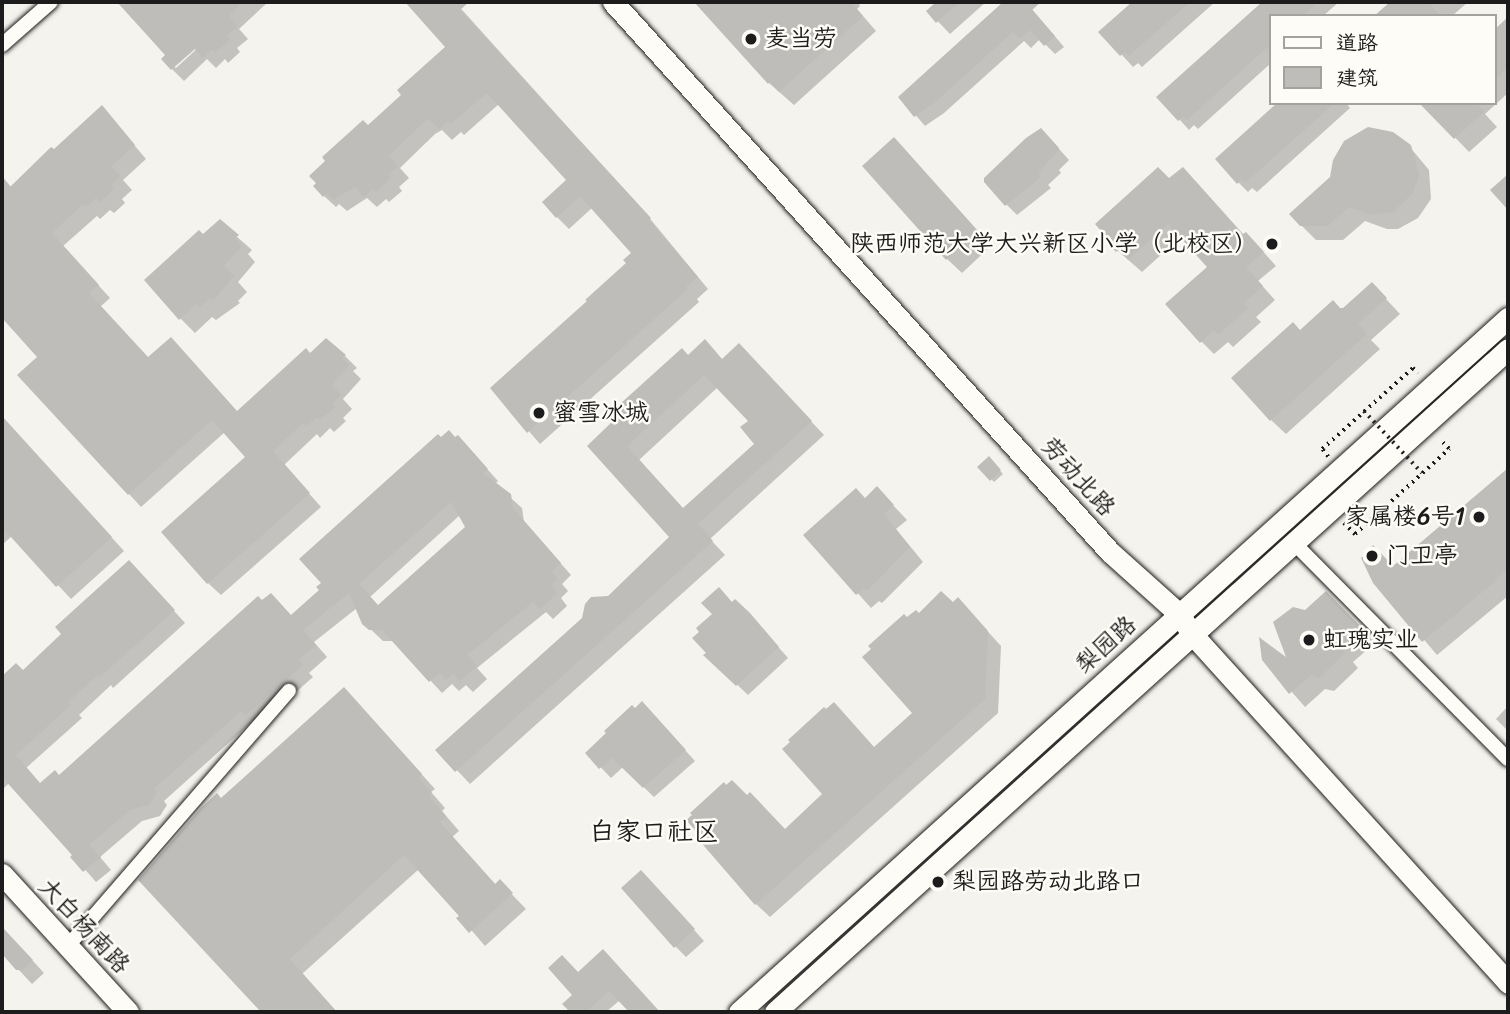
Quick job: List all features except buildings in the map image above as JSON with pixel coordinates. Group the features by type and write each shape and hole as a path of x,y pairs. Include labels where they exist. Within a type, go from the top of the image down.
{"main road":[{"name":"劳动北路","path":"613,2 1110,552 1180,614 1192,634 1508,984"},
{"name":"梨园路","path":"739,1012 1508,318"},
{"name":"梨园路","path":"777,1012 1508,349"},
{"name":"大白杨南路","path":"2,874 128,1012"}],"street":[{"path":"2,46 51,2"},
{"path":"1294,543 1508,758"},
{"path":"67,947 289,691"}],"path":[{"path":"1322,449 1413,368"},
{"path":"1364,411 1422,473"},
{"path":"1355,534 1449,449"}],"place":[{"name":"麦当劳","path":"751,39"},
{"name":"陕西师范大学大兴新区小学（北校区）","path":"1272,244"},
{"name":"蜜雪冰城","path":"539,413"},
{"name":"家属楼6号1","path":"1479,517"},
{"name":"门卫亭","path":"1372,556"},
{"name":"虹瑰实业","path":"1309,640"},
{"name":"梨园路劳动北路口","path":"938,882"}],"district":[{"name":"白家口社区","path":"654,832"}]}
